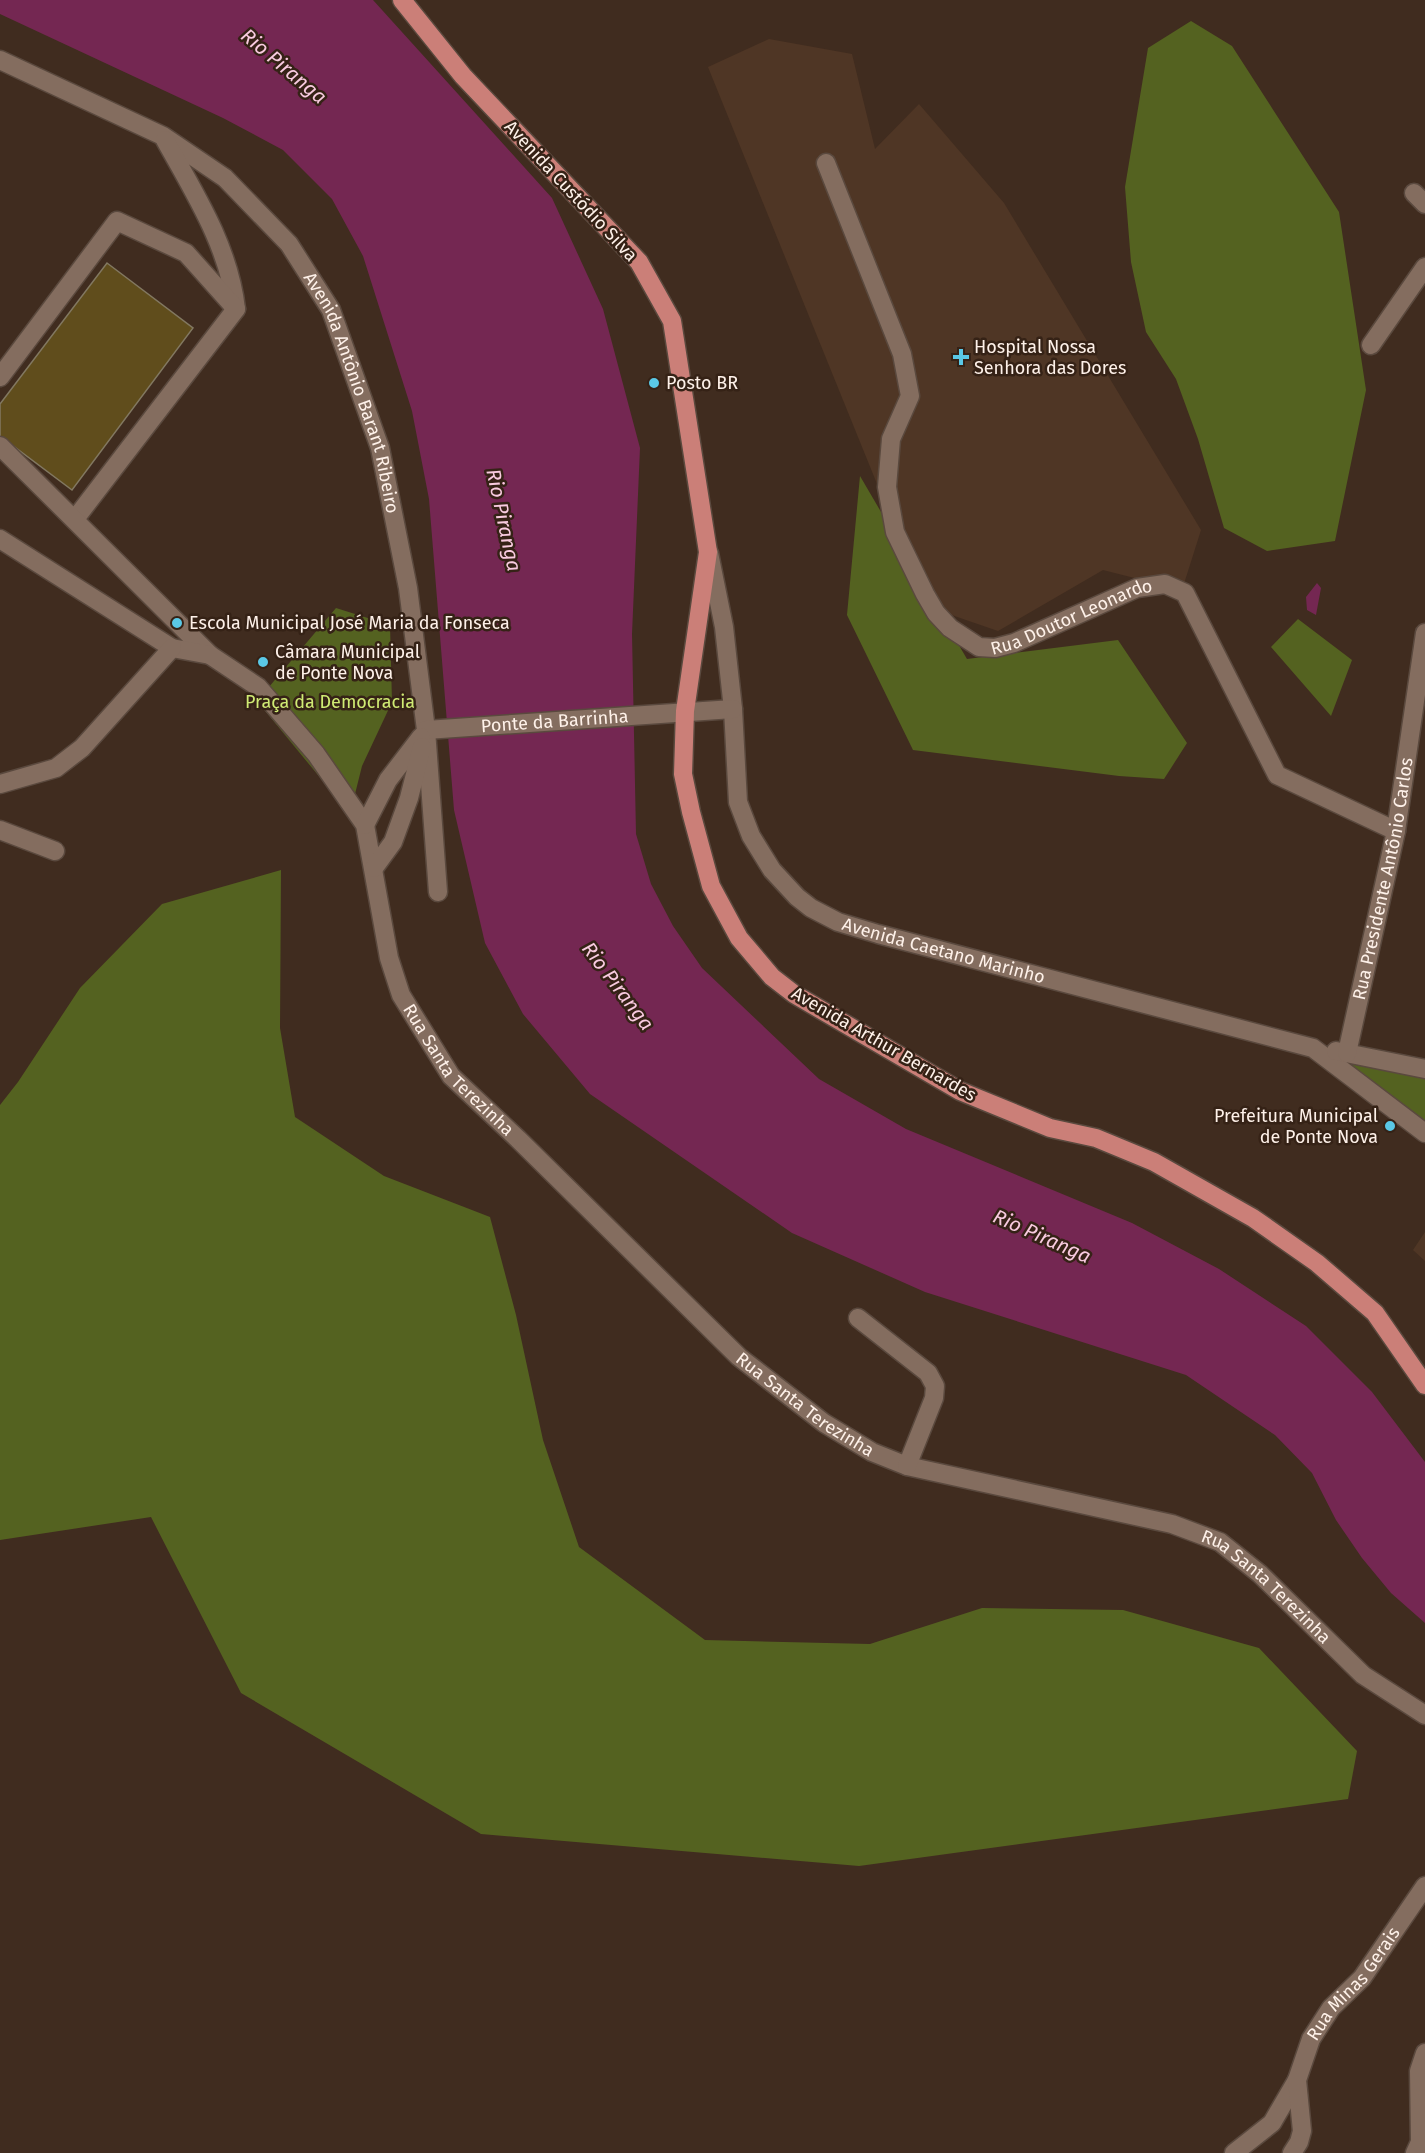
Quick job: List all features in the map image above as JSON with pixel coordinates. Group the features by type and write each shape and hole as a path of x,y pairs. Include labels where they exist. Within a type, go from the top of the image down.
{"main road":[{"name":"Avenida Custódio Silva","path":"402,0 463,76 639,262 672,321 708,552"},
{"name":"Avenida Arthur Bernardes","path":"708,552 685,711 684,774 691,812 711,886 739,938 772,977 794,994 960,1091 1050,1128 1096,1138 1154,1162 1253,1218 1317,1263 1375,1313 1425,1385"}],"street":[{"name":"Avenida Antônio Barant Ribeiro","path":"0,60 163,136 225,178 289,244 331,310 380,448 408,588 431,729 438,892"},
{"path":"75,519 236,309 232,278 204,209 163,136"},
{"name":"Rua Doutor Leonardo","path":"826,163 902,354 910,396 891,439 887,487 889,509 895,532 936,613 966,640 979,647 995,648 1014,643 1137,588 1165,584 1185,593 1277,775 1396,831"},
{"path":"0,377 117,221 186,253 236,309"},
{"path":"1371,345 1425,267"},
{"path":"0,446 210,656 258,687 316,754 365,825 388,780 431,729"},
{"path":"0,539 172,648 210,656"},
{"name":"Avenida Caetano Marinho","path":"708,552 724,627 733,709 738,802 751,836 783,883 797,897 823,915 878,934 1313,1048 1425,1133"},
{"name":"Rua Presidente Antônio Carlos","path":"1347,1053 1396,831 1425,633"},
{"path":"0,784 56,768 82,748 172,648"},
{"name":"Ponte da Barrinha","path":"431,729 733,709"},
{"path":"374,868 393,842 431,729"},
{"name":"Rua Santa Terezinha","path":"365,825 388,958 401,995 451,1076 739,1357 824,1423 872,1452 907,1466 1172,1524 1220,1542 1260,1574 1363,1675 1425,1715"},
{"path":"0,830 55,851"},
{"path":"1313,1048 1425,1069"},
{"path":"858,1318 928,1373 935,1386 934,1398 907,1466"},
{"name":"Rua Minas Gerais","path":"1298,2080 1305,2052 1319,2024 1362,1978 1425,1886"},
{"path":"1420,2149 1419,2071 1425,2053"},
{"path":"1234,2153 1272,2123 1298,2080"},
{"path":"1292,2153 1299,2142 1302,2131 1298,2080"}],"shaded area":[{"name":"Hospital Nossa Senhora das Dores","path":"769,39 852,54 875,149 919,104 1004,203 1201,530 1182,590 1103,570 998,631 937,610 888,511 708,67"},
{"path":"1425,1232 1425,1261 1413,1250"}],"green space":[{"path":"1191,21 1232,46 1339,212 1366,390 1335,541 1267,551 1224,528 1198,439 1176,379 1146,332 1131,262 1125,187 1148,48"},
{"path":"860,476 967,659 1118,640 1187,743 1164,779 1119,776 913,750 847,615"},
{"name":"Praça da Democracia","path":"336,608 390,625 392,702 362,766 350,814 257,701"},
{"path":"1298,619 1352,660 1331,716 1271,647"},
{"path":"281,870 280,1028 295,1117 384,1176 490,1217 516,1315 543,1440 579,1547 705,1640 870,1644 982,1608 1123,1610 1259,1648 1357,1751 1348,1799 859,1866 481,1834 241,1693 151,1517 0,1540 0,1105 18,1082 80,988 162,904"},
{"path":"1313,1048 1425,1069 1425,1133"}],"water":[{"name":"Rio Piranga","path":"0,0 373,0 552,198 603,309 640,448 632,634 636,834 651,884 673,926 702,968 819,1079 906,1129 1132,1223 1219,1269 1306,1326 1372,1392 1425,1462 1425,1623 1391,1593 1362,1558 1336,1520 1312,1473 1275,1435 1186,1375 925,1292 792,1233 590,1094 523,1014 485,943 454,810 429,499 412,411 363,256 332,199 283,150 223,118 0,14"},
{"path":"1317,583 1321,588 1316,615 1307,610 1306,597"}],"building":[{"path":"107,263 193,328 72,490 0,436 0,404"}],"place":[{"name":"Hospital Nossa Senhora das Dores","path":"961,357"},
{"name":"Posto BR","path":"654,383"},
{"name":"Escola Municipal José Maria da Fonseca","path":"177,623"},
{"name":"Câmara Municipal de Ponte Nova","path":"263,662"},
{"name":"Prefeitura Municipal de Ponte Nova","path":"1390,1126"}]}
